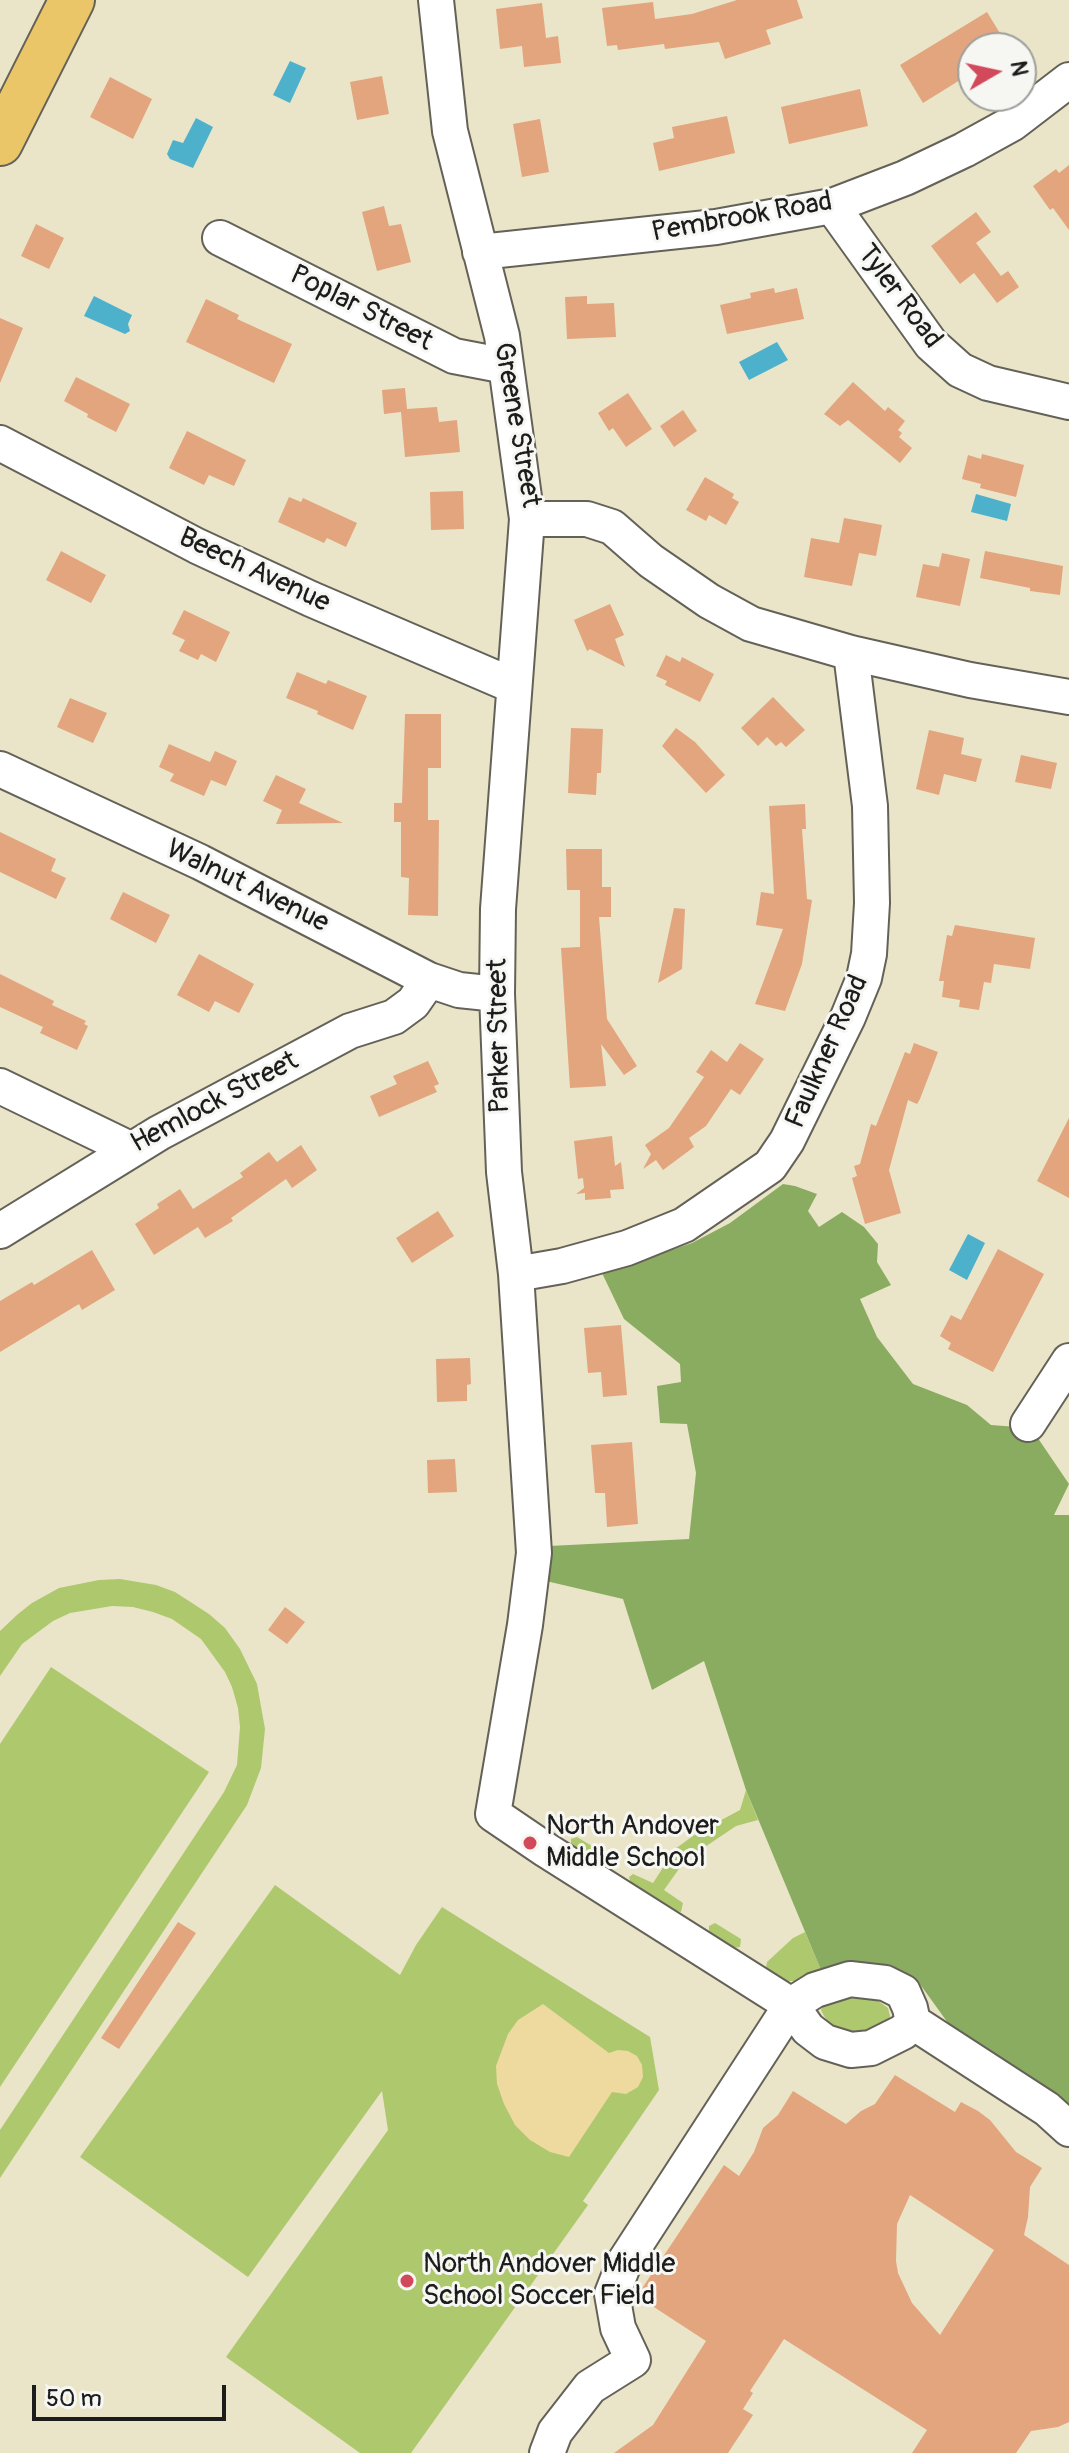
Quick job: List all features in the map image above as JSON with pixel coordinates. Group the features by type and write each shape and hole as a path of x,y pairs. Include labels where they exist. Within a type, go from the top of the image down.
{"main road":[{"path":"0,143 72,0"}],"street":[{"name":"Greene Street","path":"436,0 450,131 502,336 527,519 587,519 612,527 651,561 709,601 751,624 851,653 980,682 1069,697"},
{"name":"Pembrook Road","path":"480,252 716,227 832,206 905,178 964,150 1013,123 1069,80"},
{"name":"Tyler Road","path":"832,206 931,344 960,370 988,383 1069,402"},
{"name":"Poplar Street","path":"220,238 454,356 506,366"},
{"name":"Beech Avenue","path":"0,443 197,546 311,599 514,686"},
{"name":"Parker Street","path":"527,519 498,909 497,994 504,1172 516,1274 534,1553 493,1814 791,2005"},
{"name":"Faulkner Road","path":"516,1274 562,1266 627,1248 684,1225 770,1166 787,1141 848,1017 864,978 869,954 872,903 870,806 851,653"},
{"name":"Walnut Avenue","path":"0,769 200,862 429,980 459,990 497,994"},
{"name":"Hemlock Street","path":"0,1231 130,1149 350,1031 394,1017 413,1003 429,980"},
{"path":"0,1086 130,1149"},
{"path":"1028,1424 1069,1361"},
{"path":"547,2453 555,2432 590,2387 633,2360 618,2328 612,2294 625,2261 791,2005 815,1990 850,1979 885,1983 903,1992 913,2022 1047,2109 1069,2129"},
{"path":"791,2005 808,2029 825,2042 851,2050 871,2048 889,2041 913,2022"}],"green space":[{"path":"783,1184 817,1194 808,1211 819,1227 842,1212 864,1227 878,1244 877,1262 891,1285 860,1299 877,1337 913,1384 967,1405 991,1425 1031,1428 1069,1484 1054,1515 1069,1515 1069,2106 948,2023 917,1980 901,1971 848,1964 821,1970 746,1790 704,1661 652,1690 623,1599 546,1581 549,1546 689,1539 696,1473 687,1424 660,1423 657,1386 681,1382 680,1364 624,1319 602,1273 692,1243 730,1223"},
{"path":"120,1579 156,1585 175,1592 225,1628 240,1649 257,1684 265,1729 261,1768 247,1805 0,2178 0,2130 224,1792 237,1765 240,1727 232,1687 201,1639 172,1619 133,1607 112,1606 70,1613 53,1621 22,1644 0,1676 0,1631 18,1614 59,1588"},
{"path":"51,1667 209,1772 0,2087 0,1744"},
{"path":"746,1790 758,1820 736,1826 693,1855 664,1890 683,1903 681,1912 631,1884 629,1877 633,1874 653,1883 675,1849 697,1833 740,1810"},
{"path":"577,1837 602,1852 605,1860 598,1863 571,1847 571,1839"},
{"path":"275,1885 400,1975 442,1907 650,2037 659,2090 583,2201 588,2205 411,2453 360,2453 226,2357 388,2130 382,2091 248,2277 80,2157"},
{"path":"715,1923 741,1939 740,1947 733,1948 709,1932 709,1926"},
{"path":"805,1932 821,1970 796,1981 771,1975 766,1968 767,1962 793,1938"},
{"path":"862,1995 874,1998 888,2008 888,2022 869,2032 841,2029 830,2024 821,2010 823,2005 837,1997"}],"sand":[{"path":"543,2004 609,2053 628,2051 637,2056 642,2065 643,2077 638,2087 626,2094 612,2092 569,2157 550,2152 530,2140 515,2125 497,2084 496,2066 508,2034 518,2020"}],"water":[{"path":"290,61 306,68 290,103 273,95"},
{"path":"196,118 213,127 193,168 170,159 167,154 173,140 183,143"},
{"path":"94,296 132,315 128,324 130,331 125,334 84,316"},
{"path":"777,342 788,360 749,380 739,362"},
{"path":"976,494 1011,504 1007,521 971,512"},
{"path":"968,1234 985,1243 967,1280 949,1270"}],"building":[{"path":"737,0 797,0 803,18 766,30 771,44 725,59 719,42 665,49 664,44 618,50 617,45 607,46 602,8 653,2 655,19 692,14"},
{"path":"542,3 546,38 558,36 561,63 524,67 522,46 500,49 496,9"},
{"path":"987,12 999,32 957,32 957,82 923,103 900,65"},
{"path":"382,76 389,114 357,120 350,82"},
{"path":"110,77 152,99 133,139 90,117"},
{"path":"860,89 868,126 789,144 781,107"},
{"path":"727,116 735,153 659,171 653,143 674,138 672,127"},
{"path":"540,119 549,172 522,177 513,124"},
{"path":"1069,165 1069,230 1033,186 1056,169 1059,173"},
{"path":"384,206 389,226 401,224 411,262 377,271 362,212"},
{"path":"976,212 991,232 976,243 1001,276 1008,271 1019,287 997,303 974,273 960,284 931,246"},
{"path":"36,224 64,238 49,269 21,256"},
{"path":"774,288 775,293 797,288 804,319 727,334 720,305 751,298 750,293"},
{"path":"587,296 587,304 614,303 616,337 567,339 565,297"},
{"path":"206,299 239,315 237,319 292,344 274,383 186,342"},
{"path":"0,318 23,328 0,383"},
{"path":"76,377 130,404 116,432 64,401"},
{"path":"853,382 885,411 888,407 905,421 898,430 902,433 899,437 912,448 900,463 848,420 840,426 824,414"},
{"path":"405,388 407,409 437,407 439,422 457,420 460,452 405,457 401,412 384,414 382,390"},
{"path":"628,393 652,429 626,447 613,428 609,431 598,413"},
{"path":"683,410 697,431 674,447 660,426"},
{"path":"187,431 246,460 234,486 209,475 204,485 169,468"},
{"path":"982,454 1024,465 1016,497 980,488 981,484 962,479 968,455 981,459"},
{"path":"705,477 734,494 732,498 739,502 726,525 709,515 706,521 686,510"},
{"path":"463,491 464,529 431,530 430,492"},
{"path":"289,497 301,502 303,498 357,523 346,547 327,538 324,543 278,522"},
{"path":"844,518 882,525 876,556 859,553 852,586 804,577 811,538 839,543"},
{"path":"61,551 106,575 91,603 46,580"},
{"path":"985,551 1063,566 1060,595 980,578"},
{"path":"942,553 970,559 960,606 916,597 923,564 939,567"},
{"path":"610,604 624,635 615,639 625,667 590,649 587,651 574,620"},
{"path":"184,610 230,632 216,662 201,654 198,660 179,651 185,640 172,634"},
{"path":"666,655 680,662 682,657 714,674 700,702 665,685 667,681 656,676"},
{"path":"297,672 326,684 328,680 367,696 353,730 286,698"},
{"path":"773,697 805,730 786,747 781,742 776,746 767,737 758,746 741,728"},
{"path":"70,698 107,713 93,743 57,727"},
{"path":"405,714 441,714 441,768 428,768 428,820 439,820 438,916 408,915 409,878 401,877 401,822 394,822 394,803 402,803"},
{"path":"571,728 603,729 601,773 597,773 596,795 568,793"},
{"path":"676,728 695,742 725,775 706,793 662,746"},
{"path":"929,730 964,738 961,754 982,759 976,782 944,774 939,795 916,789"},
{"path":"169,744 210,762 215,751 237,761 226,786 211,780 204,796 170,781 174,774 159,767"},
{"path":"1021,755 1057,763 1051,789 1015,782"},
{"path":"276,775 306,789 299,803 343,823 276,824 282,810 263,801"},
{"path":"805,804 806,829 802,829 807,899 812,900 802,964 785,1011 755,1004 783,929 756,925 761,892 774,894 769,806"},
{"path":"0,832 56,859 51,871 66,878 56,899 0,872"},
{"path":"566,849 602,849 602,887 611,887 611,917 599,917 607,1019 637,1066 624,1075 601,1044 606,1086 570,1088 561,948 580,947 580,890 567,890"},
{"path":"123,892 170,915 156,943 110,919"},
{"path":"674,908 685,909 682,969 658,983"},
{"path":"955,925 1035,938 1030,969 994,964 991,983 984,982 979,1010 959,1007 960,1000 942,997 944,981 939,981 947,935 952,936"},
{"path":"199,954 254,984 239,1013 215,1001 209,1012 177,995"},
{"path":"0,974 86,1021 84,1024 88,1026 77,1050 40,1033 43,1027 0,1007"},
{"path":"740,1043 764,1059 740,1095 731,1089 706,1126 689,1138 694,1147 663,1170 656,1160 643,1169 651,1154 645,1145 669,1128 704,1077 696,1072 711,1050 727,1062"},
{"path":"914,1043 938,1052 917,1104 908,1100 889,1170 901,1213 865,1224 852,1178 857,1176 854,1166 860,1164 871,1124 876,1126 905,1052 910,1054"},
{"path":"428,1061 439,1084 434,1086 437,1092 379,1117 370,1096 397,1084 393,1076"},
{"path":"1069,1118 1069,1198 1037,1181"},
{"path":"612,1136 615,1166 621,1162 624,1189 610,1190 611,1198 585,1200 585,1193 576,1194 584,1188 583,1178 578,1179 574,1141"},
{"path":"301,1145 317,1170 292,1188 286,1179 231,1218 233,1221 205,1238 198,1227 154,1255 135,1224 180,1189 193,1209 243,1177 240,1173 269,1152 277,1162"},
{"path":"438,1211 454,1236 412,1263 396,1238"},
{"path":"998,1249 1044,1274 993,1372 948,1349 951,1343 940,1336 951,1315 961,1320"},
{"path":"92,1250 115,1290 82,1310 79,1304 0,1352 0,1301 32,1282 34,1285"},
{"path":"621,1325 627,1395 603,1397 601,1372 588,1373 584,1328"},
{"path":"470,1358 471,1384 467,1385 467,1401 437,1402 436,1359"},
{"path":"632,1442 638,1524 607,1527 605,1493 595,1493 591,1445"},
{"path":"455,1459 457,1492 428,1493 427,1460"},
{"path":"285,1607 305,1622 287,1644 268,1630"},
{"path":"178,1922 196,1933 119,2049 101,2038"},
{"path":"895,2075 955,2112 961,2102 978,2111 990,2120 1016,2152 1042,2168 1030,2187 1024,2235 1069,2265 1069,2422 1031,2431 1016,2453 912,2453 927,2430 784,2339 750,2391 753,2393 743,2409 753,2415 728,2453 614,2453 653,2425 706,2341 637,2296 724,2165 739,2176 754,2152 763,2128 778,2115 793,2091 846,2124 875,2104","holes":["910,2195 994,2250 940,2335 912,2303 898,2273 897,2224"]}],"place":[{"name":"North Andover Middle School","path":"530,1843"},
{"name":"North Andover Middle School Soccer Field","path":"407,2281"}]}
